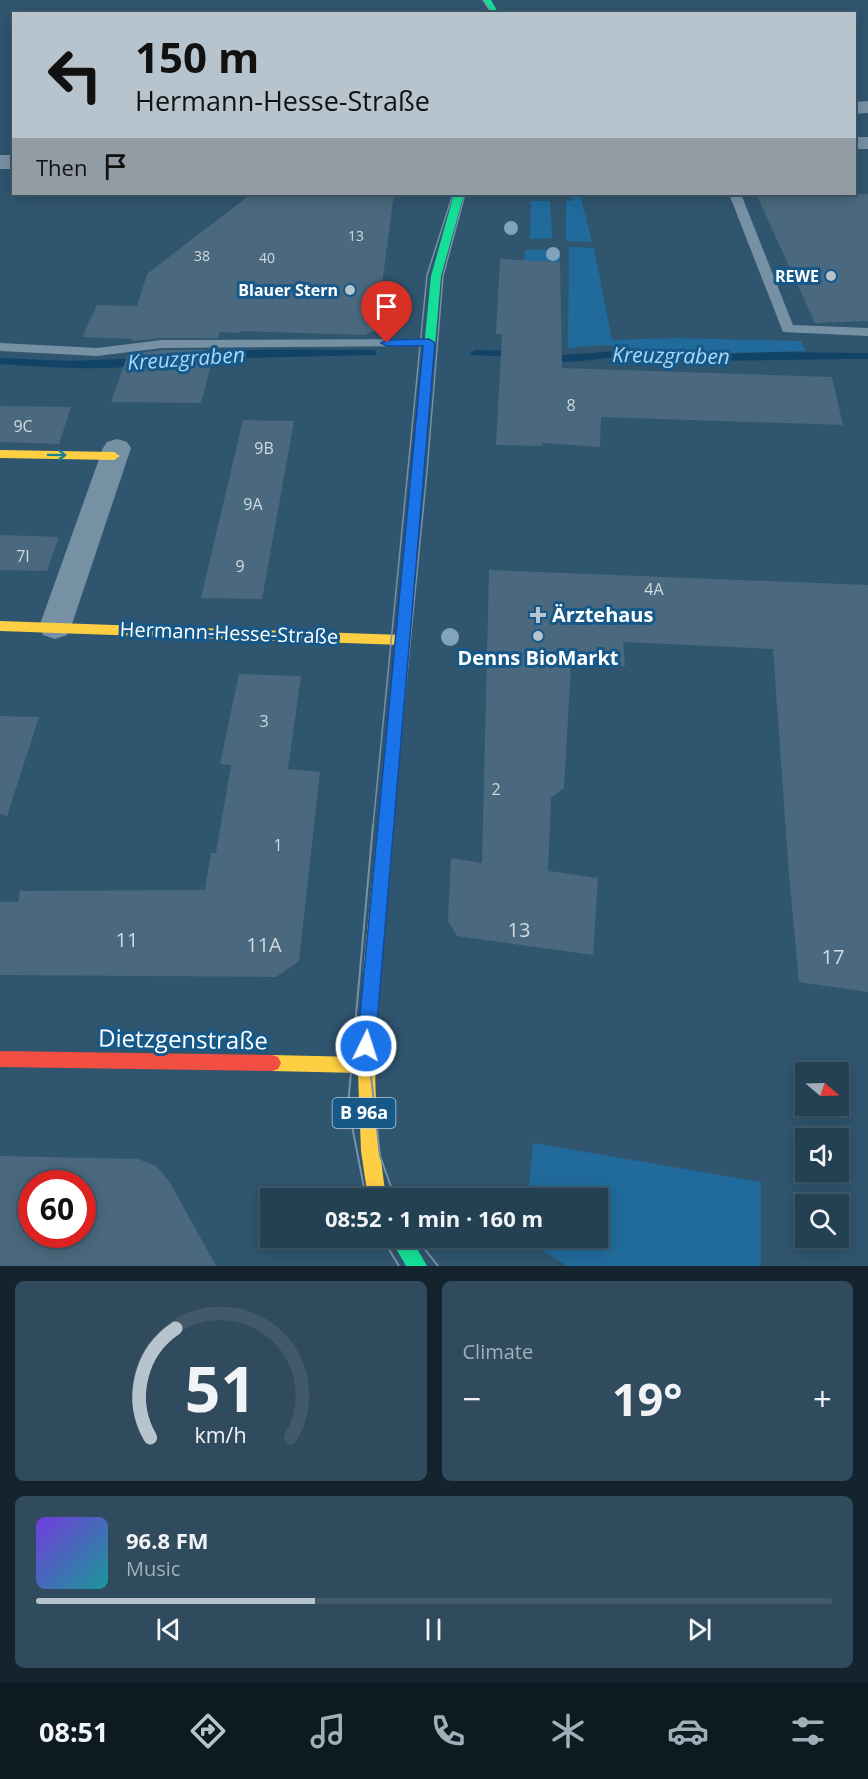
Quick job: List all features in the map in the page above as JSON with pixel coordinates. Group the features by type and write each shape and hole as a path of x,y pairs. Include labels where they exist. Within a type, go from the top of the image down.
{"main road":[{"name":"B 96a","path":"375,1188 368,1156 364,1112 367,1027 436,276 459,195"},
{"path":"0,454 115,452"},
{"name":"Hermann-Hesse-Straße","path":"0,626 402,640"},
{"name":"Dietzgenstraße","path":"0,1059 365,1065"},
{"path":"406,1248 417,1266"}],"street":[{"path":"56,627 115,452"}],"lane":[{"path":"735,195 788,329 868,332"},
{"path":"0,347 97,352 162,344 429,343"}],"shaded area":[{"path":"572,195 580,195 592,242 566,241 566,201 572,201"},
{"path":"531,201 550,201 552,238 530,239"},
{"path":"569,247 594,248 612,340 672,338 801,341 805,351 688,354 603,345 568,348"},
{"path":"525,250 560,250 560,262 524,260"},
{"path":"533,1143 761,1182 761,1266 567,1266 539,1248 608,1248 608,1188 529,1188"}],"building":[{"name":"REWE","path":"868,194 868,321 815,323 756,195"},
{"path":"250,195 394,195 376,330 364,335 240,331 239,333 220,332 218,338 162,338 132,341 133,339 82,337 97,305 137,306 147,274"},
{"path":"500,259 560,262 562,368 832,377 843,425 601,417 600,447 542,443 542,446 496,445 502,334 496,334"},
{"path":"162,350 215,350 201,403 111,402 128,354"},
{"path":"0,406 71,407 59,444 0,442"},
{"path":"243,420 294,421 262,599 201,598"},
{"path":"0,535 59,537 47,571 0,570"},
{"path":"489,570 868,585 868,992 799,982 773,649 623,642 625,666 571,665 564,788 551,798 548,871 598,878 593,955 457,936 448,921 451,858 482,863"},
{"path":"239,674 301,676 288,769 320,772 299,961 276,977 0,975 0,902 18,902 20,891 205,890 211,853 216,853 231,765 220,764"},
{"path":"0,716 39,717 7,816 0,814"},
{"path":"0,1156 138,1159 156,1166 169,1181 216,1266 0,1266"}],"waterway":[{"name":"Kreuzgraben","path":"197,356 372,353"},
{"name":"Kreuzgraben","path":"475,353 519,354"},
{"name":"Kreuzgraben","path":"544,356 562,358 629,353 691,358 778,355 868,356"},
{"name":"Kreuzgraben","path":"0,361 71,364 142,361"}],"tram line":[{"path":"483,0 491,12"},
{"path":"373,826 427,275 453,195"},
{"path":"392,826 427,471 443,276 465,195"},
{"path":"364,1188 348,1105 373,825"},
{"path":"391,1188 380,1156 371,1076 392,825"},
{"path":"388,1248 399,1266"},
{"path":"424,1248 438,1266"}],"traffic: fast":[{"path":"487,0 495,12"},
{"path":"386,820 436,276 459,195"},
{"path":"406,1248 417,1266"}],"traffic: slow":[{"path":"0,454 114,456"},
{"path":"0,626 402,640"},
{"path":"376,1188 370,1151 366,1056 368,1009 386,820"},
{"path":"272,1063 365,1065"}],"traffic: jam":[{"path":"0,1059 272,1063"}],"place":[{"name":"REWE","path":"831,276"},
{"name":"Blauer Stern","path":"350,290"},
{"name":"Ärztehaus","path":"538,615"},
{"name":"Denns BioMarkt","path":"538,636"}],"route":[{"path":"366,1046 429,343 387,343"}]}
